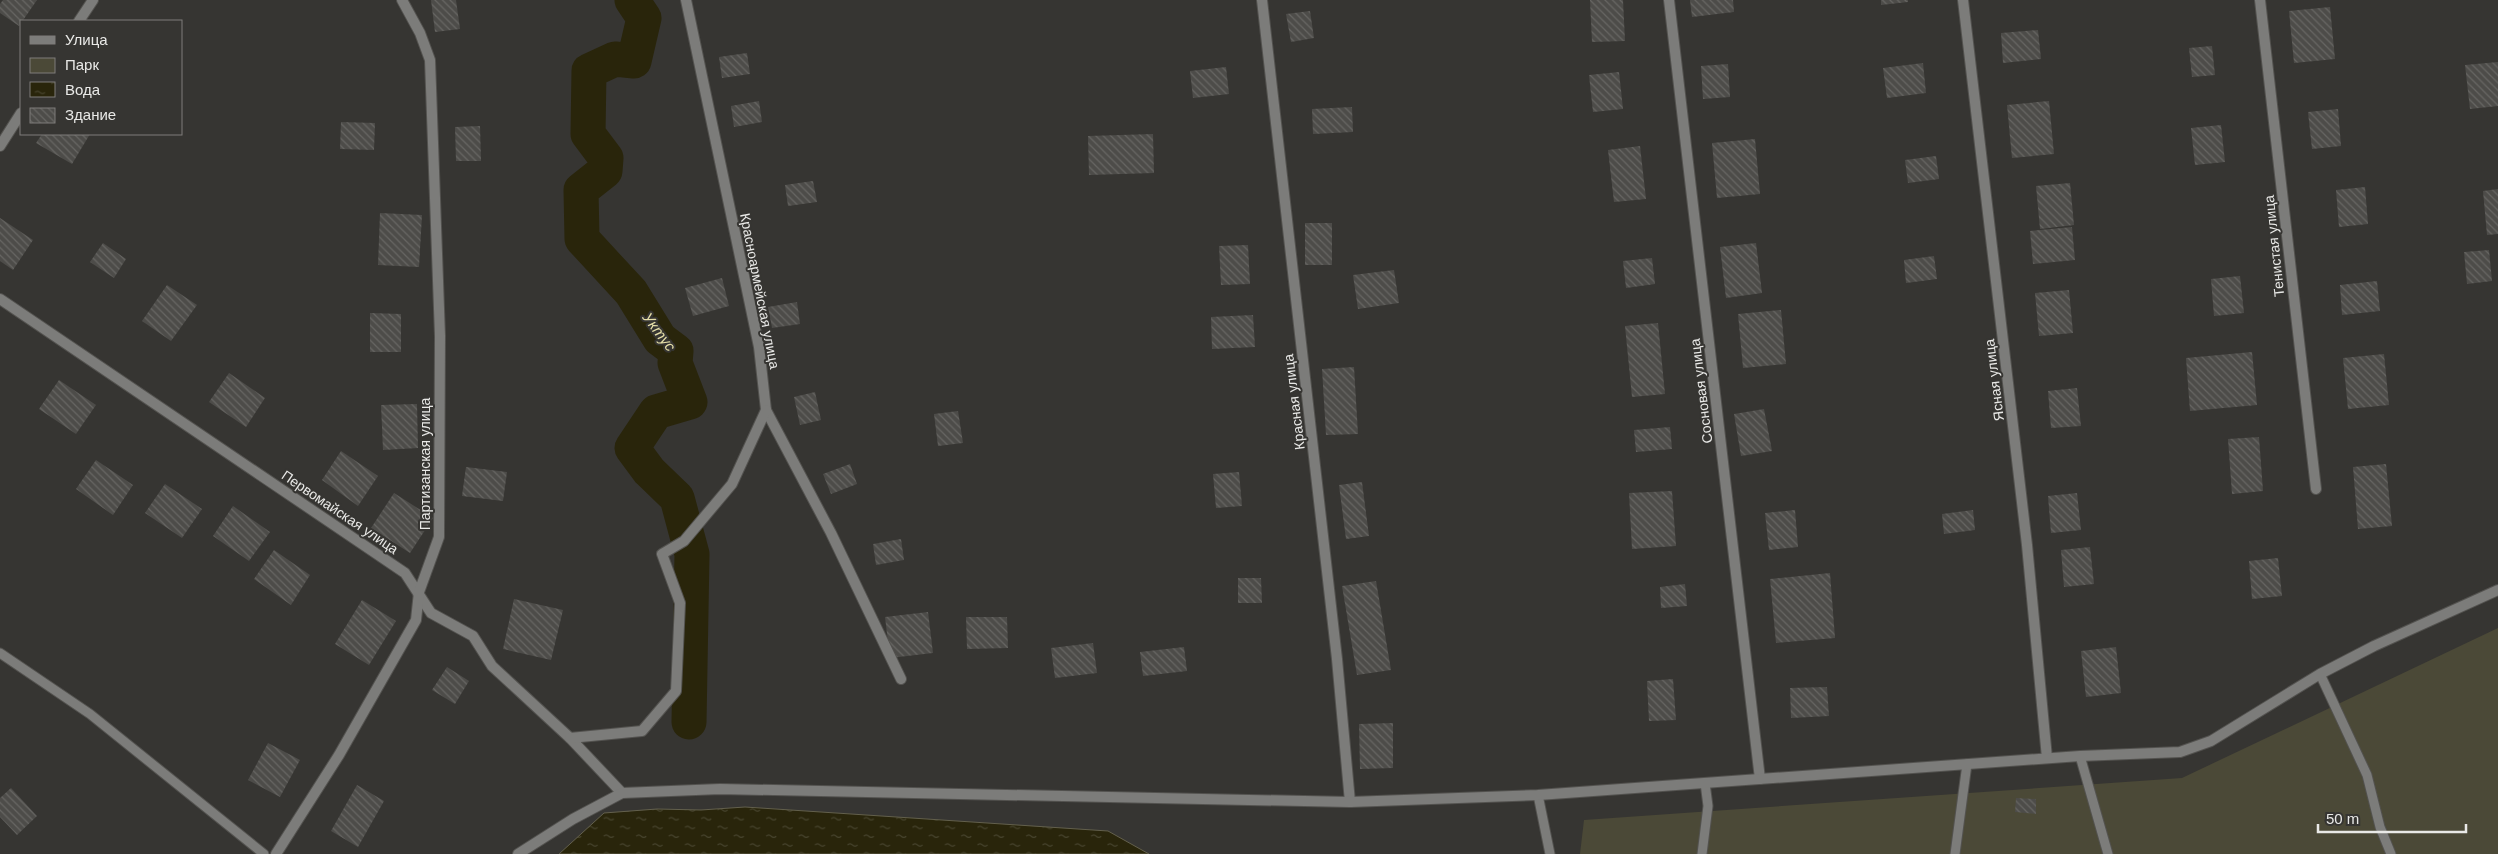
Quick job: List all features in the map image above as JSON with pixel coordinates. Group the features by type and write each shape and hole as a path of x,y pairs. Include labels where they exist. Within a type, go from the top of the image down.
{"street":[{"path":"81,20 93,0"},
{"name":"Партизанская улица","path":"276,854 339,755 416,620 419,592 439,537 440,355 430,60 420,32 402,0"},
{"name":"Красноармейская улица","path":"686,0 759,347 766,410 831,533 902,678"},
{"name":"Красная улица","path":"1262,0 1337,659 1350,802"},
{"name":"Сосновая улица","path":"1668,0 1760,778"},
{"name":"Ясная улица","path":"1964,0 2027,545 2047,758"},
{"name":"Тенистая улица","path":"2260,0 2316,489"},
{"path":"0,146 20,115"},
{"name":"Первомайская улица","path":"0,299 406,573 431,613 473,636 492,666 570,738 622,793"},
{"path":"570,738 642,731 676,691 680,603 662,554 684,541 732,484 766,410"},
{"path":"518,854 573,819 622,793 720,789 1350,802 1538,795 2047,758 2180,752 2211,741 2320,674 2374,646 2498,590"}],"lane":[{"path":"0,653 90,714 264,854"},
{"path":"2320,674 2367,775 2380,828 2391,854"},
{"path":"2080,756 2108,854"},
{"path":"1955,854 1967,764"},
{"path":"1702,854 1708,806 1705,783"},
{"path":"1538,795 1550,854"}],"green space":[{"path":"2498,628 2498,854 1580,854 1584,820 2182,778"}],"water":[{"path":"745,807 1108,831 1149,854 559,854 604,813 657,809 701,810"}],"building":[{"path":"3,0 37,0 23,20 20,20 19,26 0,13 0,4"},
{"path":"431,0 456,0 460,29 435,32"},
{"path":"1590,0 1623,0 1625,41 1592,42"},
{"path":"1690,0 1733,0 1734,12 1692,17"},
{"path":"1881,0 1908,0 1908,2 1881,5"},
{"path":"2330,7 2335,59 2294,63 2289,11"},
{"path":"1310,11 1314,38 1291,42 1286,14"},
{"path":"2038,30 2041,59 2003,63 2001,33"},
{"path":"2212,46 2215,75 2192,77 2189,48"},
{"path":"747,53 750,74 722,78 719,57"},
{"path":"2498,62 2498,106 2470,109 2465,65"},
{"path":"1923,63 1926,93 1887,98 1883,68"},
{"path":"1728,64 1730,97 1703,99 1701,66"},
{"path":"1226,67 1229,94 1193,98 1190,71"},
{"path":"1619,72 1623,109 1593,112 1589,75"},
{"path":"759,101 762,122 734,127 731,106"},
{"path":"2049,101 2054,154 2012,158 2007,105"},
{"path":"1352,107 1353,132 1313,134 1312,109"},
{"path":"2338,109 2341,146 2312,149 2308,112"},
{"path":"341,122 375,123 374,150 340,149"},
{"path":"2221,125 2225,162 2195,165 2191,128"},
{"path":"480,126 481,161 456,161 455,127"},
{"path":"1153,134 1154,173 1089,175 1088,136"},
{"path":"41,135 89,135 72,164 36,143"},
{"path":"1755,139 1760,194 1717,198 1712,143"},
{"path":"1640,146 1646,199 1614,202 1608,150"},
{"path":"1936,156 1939,179 1908,183 1905,160"},
{"path":"813,181 817,202 788,206 785,185"},
{"path":"2070,183 2074,225 2040,229 2036,186"},
{"path":"2365,187 2368,224 2339,227 2336,190"},
{"path":"2498,189 2498,234 2487,235 2483,191"},
{"path":"380,213 422,215 419,267 378,265"},
{"path":"0,218 33,240 13,270 0,261"},
{"path":"1305,223 1332,223 1332,265 1305,265"},
{"path":"2072,227 2075,260 2033,264 2030,231"},
{"path":"103,243 126,259 114,278 90,262"},
{"path":"1756,243 1762,293 1726,298 1720,247"},
{"path":"1248,245 1250,284 1221,285 1219,246"},
{"path":"2489,250 2492,281 2467,284 2464,252"},
{"path":"1934,256 1937,279 1906,283 1904,260"},
{"path":"1652,258 1655,284 1626,288 1623,261"},
{"path":"1394,270 1399,303 1358,309 1353,275"},
{"path":"2240,276 2244,313 2214,316 2211,279"},
{"path":"722,278 729,306 693,316 685,288"},
{"path":"2377,281 2380,311 2342,315 2340,285"},
{"path":"167,285 197,305 171,341 142,321"},
{"path":"2069,290 2073,333 2039,336 2035,293"},
{"path":"797,302 800,324 772,328 768,307"},
{"path":"1781,310 1786,364 1743,368 1738,314"},
{"path":"370,313 401,314 401,352 370,352"},
{"path":"1253,315 1255,347 1212,349 1211,317"},
{"path":"1658,323 1665,394 1632,397 1625,326"},
{"path":"2252,352 2257,405 2190,411 2186,358"},
{"path":"2384,354 2389,405 2348,409 2343,358"},
{"path":"1354,367 1358,434 1326,435 1322,369"},
{"path":"229,373 265,398 246,427 209,402"},
{"path":"59,380 96,405 76,434 39,409"},
{"path":"2077,388 2081,426 2051,428 2048,391"},
{"path":"815,392 821,420 800,425 794,397"},
{"path":"417,404 418,448 383,450 381,405"},
{"path":"1764,409 1772,451 1741,456 1734,414"},
{"path":"958,411 963,443 938,446 934,414"},
{"path":"1670,427 1672,449 1636,452 1634,430"},
{"path":"2259,437 2263,491 2232,494 2228,439"},
{"path":"341,451 378,476 358,506 322,480"},
{"path":"96,460 133,485 113,515 76,489"},
{"path":"850,464 857,484 831,494 823,474"},
{"path":"2386,464 2392,526 2358,529 2353,467"},
{"path":"466,467 507,472 503,501 462,496"},
{"path":"1239,472 1242,506 1216,508 1213,474"},
{"path":"1362,482 1369,536 1346,539 1339,485"},
{"path":"165,484 202,509 182,538 145,513"},
{"path":"1672,491 1676,546 1632,549 1629,493"},
{"path":"394,493 433,518 410,553 371,528"},
{"path":"2077,493 2081,530 2051,533 2048,496"},
{"path":"233,506 270,532 249,561 213,536"},
{"path":"1795,510 1798,547 1769,550 1765,513"},
{"path":"1973,510 1975,530 1944,534 1942,514"},
{"path":"901,539 904,560 876,565 873,544"},
{"path":"2090,547 2094,584 2064,587 2061,550"},
{"path":"274,550 310,575 291,605 254,579"},
{"path":"2278,558 2282,596 2252,599 2249,561"},
{"path":"1830,573 1835,638 1776,643 1770,579"},
{"path":"1238,578 1261,578 1262,603 1238,603"},
{"path":"1376,581 1391,670 1357,675 1342,586"},
{"path":"1685,584 1687,606 1661,608 1660,587"},
{"path":"514,599 563,610 551,660 503,649"},
{"path":"362,600 396,621 369,665 335,644"},
{"path":"928,612 933,653 890,658 885,617"},
{"path":"966,617 1007,617 1008,648 967,649"},
{"path":"1093,643 1097,673 1055,678 1051,648"},
{"path":"1184,647 1187,671 1143,676 1140,652"},
{"path":"2116,647 2121,693 2086,697 2081,651"},
{"path":"447,667 469,681 455,704 432,690"},
{"path":"1673,679 1676,720 1649,721 1647,681"},
{"path":"1827,687 1829,716 1791,718 1790,688"},
{"path":"1393,723 1393,768 1360,769 1359,724"},
{"path":"268,743 300,760 280,797 248,780"},
{"path":"357,785 384,801 358,847 331,831"},
{"path":"11,788 37,816 17,835 0,817 0,798"},
{"path":"2016,798 2036,799 2036,814 2015,812"}],"waterway":[{"name":"Уктус","path":"632,0 644,18 634,61 615,59 589,71 588,134 606,158 605,171 581,190 582,239 631,292 660,339 676,351 675,363 690,402 656,412 632,448 649,471 677,498 692,554 689,722"}]}
